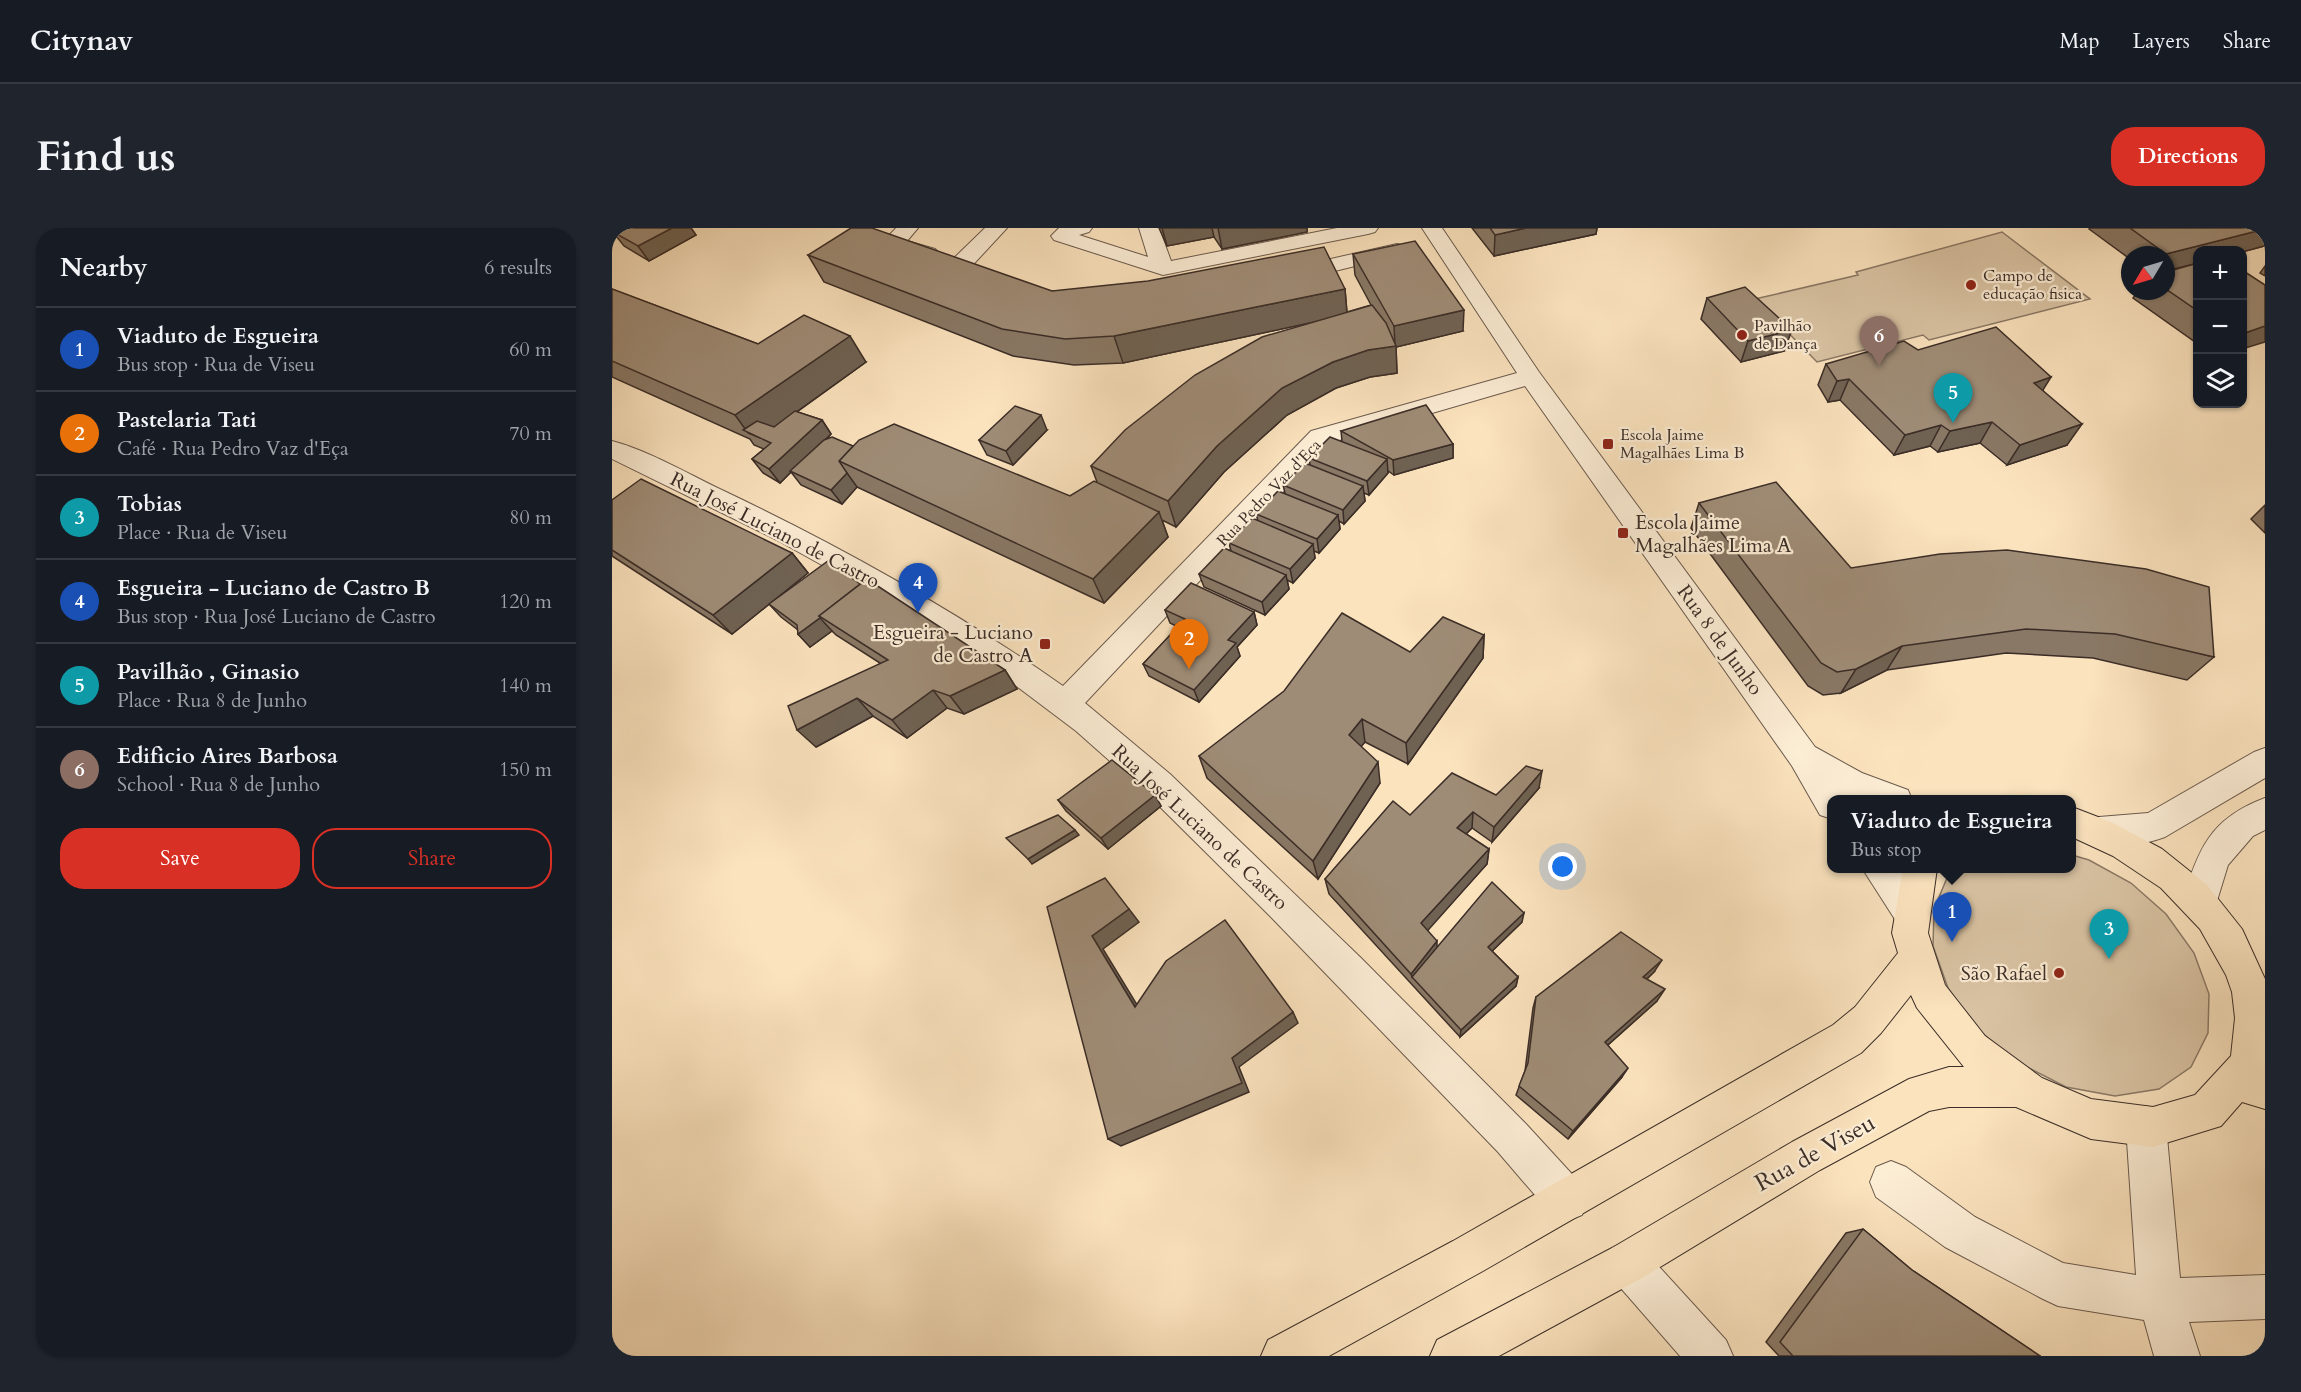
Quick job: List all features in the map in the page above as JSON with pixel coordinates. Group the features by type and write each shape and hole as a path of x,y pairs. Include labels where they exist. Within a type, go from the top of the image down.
{"main road":[{"name":"Rua de Viseu","path":"1918,873 1909,909 1909,934 1915,961 1942,1016 1963,1042 2017,1087 2049,1104 2082,1117 2114,1124 2146,1126 2176,1123 2201,1114 2252,1085 2250,1059 2259,1011 2236,953 2220,927 2200,902 2153,860 2086,827"},
{"path":"1284,1356 1567,1200 1847,1039 1868,1020 1915,961"},
{"name":"Rua de Viseu","path":"1453,1356 1627,1263 1806,1156 1923,1093 1949,1087 2017,1087"}],"street":[{"path":"908,228 892,243 961,264 982,274"},
{"path":"961,264 997,228"},
{"path":"1082,228 1068,231 1061,236 1163,269 1368,228"},
{"path":"1149,228 1163,269"},
{"path":"1272,279 1436,234 1531,377"},
{"name":"Rua Pedro Vaz d'Eça","path":"1065,704 1320,438 1531,377"},
{"name":"Rua 8 de Junho","path":"1531,377 1803,756 1827,797"},
{"name":"Rua José Luciano de Castro","path":"612,449 751,513 886,586 1025,675 1065,704 1159,782 1512,1138 1567,1200"},
{"name":"Rua 8 de Junho","path":"1803,756 1850,783 1882,795"},
{"path":"2086,827 2153,827 2265,762"},
{"path":"2200,902 2213,858 2241,826 2265,813"},
{"path":"1883,873 1909,909"},
{"path":"2146,1126 2160,1301 2176,1356"},
{"path":"1891,1182 1960,1232 2058,1284 2160,1301 2265,1297"},
{"path":"1627,1263 1710,1356"}],"shaded area":[{"name":"Campo de educação fisica","path":"2002,232 2090,299 1929,340 1923,335 1817,362 1755,299 1858,275 1856,272"},
{"path":"2076,856 2089,860 2131,883 2166,914 2194,953 2209,994 2208,1033 2191,1067 2159,1089 2115,1096 2066,1087 2017,1062 1975,1027 1948,988 1933,946 1934,909 1947,878 1954,873 2076,873"}],"building":[{"path":"621,228 672,228 638,246 613,232"},
{"path":"851,228 872,228 1052,291 1148,281 1324,247 1345,289 1114,336 1065,339 1002,329 808,255"},
{"path":"1490,228 1526,228 1495,235"},
{"path":"2130,228 2265,228 2175,252 2175,246 2155,246"},
{"path":"1415,241 1464,310 1394,326 1353,254"},
{"path":"2193,264 2193,308 2175,295 2175,269"},
{"path":"2247,273 2265,285 2265,326 2247,332"},
{"path":"1745,287 1792,330 1748,341 1707,298"},
{"path":"612,289 758,344 804,315 850,336 735,415 612,361"},
{"path":"1372,305 1386,323 1396,346 1368,350 1333,362 1282,388 1217,446 1168,501 1091,466 1125,430 1195,375 1262,337"},
{"path":"1996,327 2051,377 2034,383 2082,424 2020,445 1992,422 1950,431 1941,425 1905,435 1849,379 1837,381 1826,364 1904,341 1918,350"},
{"path":"1426,405 1453,444 1393,460 1341,431"},
{"path":"1015,406 1041,415 1006,451 979,440"},
{"path":"795,411 822,420 769,469 752,459 771,443 743,430 757,421 774,427"},
{"path":"894,424 1070,496 1094,481 1159,512 1093,579 839,461 859,440"},
{"path":"832,437 853,446 839,461 847,473 831,490 790,471 824,440"},
{"path":"1330,437 1387,459 1367,481 1309,458"},
{"path":"1305,463 1363,486 1343,510 1283,485"},
{"path":"641,479 792,553 713,615 612,550 612,500"},
{"path":"1776,482 1851,568 1940,554 2007,550 2146,569 2209,587 2214,657 2115,634 2026,629 1902,646 1856,669 1837,672 1821,663 1699,503"},
{"path":"1278,491 1338,515 1317,539 1256,514"},
{"path":"1252,518 1313,544 1290,569 1229,543"},
{"path":"1224,548 1286,575 1262,602 1199,574"},
{"path":"828,561 860,584 798,634 797,625 769,604"},
{"path":"867,579 1005,670 950,696 933,690 892,720 857,698 797,730 788,706 888,660 819,616"},
{"path":"1191,583 1254,612 1228,640 1236,643 1194,690 1143,664 1185,619 1165,610"},
{"path":"1342,613 1410,652 1443,617 1484,635 1406,743 1362,719 1349,735 1378,762 1313,861 1199,756 1284,691"},
{"path":"1112,760 1155,795 1101,838 1058,800"},
{"path":"1526,766 1542,771 1494,827 1473,812 1457,828 1489,849 1421,923 1437,941 1411,974 1325,879 1393,801 1410,815 1452,773 1496,795"},
{"path":"1058,815 1075,830 1028,859 1006,838"},
{"path":"1105,878 1129,909 1092,936 1135,1007 1166,961 1225,920 1293,1012 1232,1058 1242,1083 1108,1139 1047,907"},
{"path":"1492,882 1524,913 1488,947 1518,977 1461,1030 1412,977"},
{"path":"1621,932 1662,960 1643,977 1665,989 1605,1042 1628,1068 1573,1131 1519,1086 1528,1063 1536,997"},
{"path":"1863,1229 1912,1270 2040,1356 1793,1356 1780,1342"}],"place":[{"name":"Campo de educação fisica","path":"1971,285"},
{"name":"Pavilhão de Dança","path":"1742,335"},
{"name":"Edificio Aires Barbosa","path":"1879,366"},
{"name":"Pavilhão , Ginasio","path":"1953,423"},
{"name":"Escola Jaime Magalhães Lima B","path":"1608,444"},
{"name":"Escola Jaime Magalhães Lima A","path":"1623,533"},
{"name":"Esgueira - Luciano de Castro B","path":"918,613"},
{"name":"Esgueira - Luciano de Castro A","path":"1045,644"},
{"name":"Pastelaria Tati","path":"1189,669"},
{"name":"Viaduto de Esgueira","path":"1952,942"},
{"name":"Tobias","path":"2109,959"},
{"name":"São Rafael","path":"2059,973"}]}
